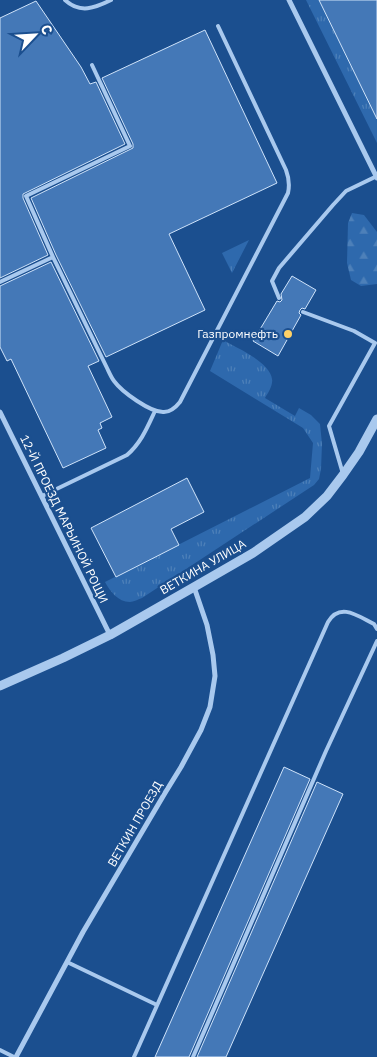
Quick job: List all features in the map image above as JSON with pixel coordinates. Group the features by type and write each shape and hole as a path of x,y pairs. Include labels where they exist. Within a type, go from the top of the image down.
{"street":[{"path":"289,0 377,176"},
{"name":"12-Й ПРОЕЗД МАРЬИНОЙ РОЩИ","path":"0,412 110,634"},
{"name":"ВЕТКИНА УЛИЦА","path":"0,686 64,658 110,634 253,553 305,516 327,496 359,452 377,419"},
{"name":"ВЕТКИН ПРОЕЗД","path":"15,1057 93,915 181,767 201,730 210,707 215,676 213,655 207,625 194,588"}],"lane":[{"path":"65,0 76,7 84,8 92,8 111,0"},
{"path":"92,66 130,146 26,196 53,257 114,380 133,399 155,412 165,412 174,408 180,402 290,186 286,170 218,26"},
{"path":"279,298 272,281 279,268 346,191 377,176"},
{"path":"0,282 53,257"},
{"path":"303,312 354,331 375,343 329,426 343,475"},
{"path":"42,496 127,455 143,436 155,412"},
{"path":"134,1057 328,622 336,613 346,612 374,624 377,628"},
{"path":"193,1057 326,751 377,641"},
{"path":"67,962 157,1005"},
{"path":"0,1050 15,1057"}],"green space":[{"path":"306,0 319,0 377,119 377,143"},
{"path":"352,213 364,215 377,232 377,284 361,286 351,280 347,263 348,223"},
{"path":"249,240 232,273 222,253"},
{"path":"223,340 252,356 270,373 272,384 265,398 295,416 299,408 311,415 320,424 322,444 319,479 314,485 142,598 126,602 118,598 105,582 310,478 313,443 303,428 210,371"}],"building":[{"path":"319,0 377,0 377,119"},
{"path":"36,1 81,67 90,84 96,82 125,144 23,194 23,198 48,255 0,278 0,18"},
{"path":"205,30 277,183 169,234 205,310 106,357 56,255 31,198 133,148 133,144 102,78"},
{"path":"51,262 99,361 88,366 112,417 100,423 102,428 98,430 106,448 63,468 11,359 7,361 0,347 0,286"},
{"path":"292,276 316,290 305,309 302,308 300,310 299,313 301,315 278,356 253,341 277,301 280,302 282,300 281,294"},
{"path":"187,478 204,512 171,529 179,545 116,577 91,528"},
{"path":"284,767 310,779 189,1057 155,1057"},
{"path":"317,782 343,794 226,1057 197,1057"}],"place":[{"name":"Газпромнефть","path":"288,334"}]}
